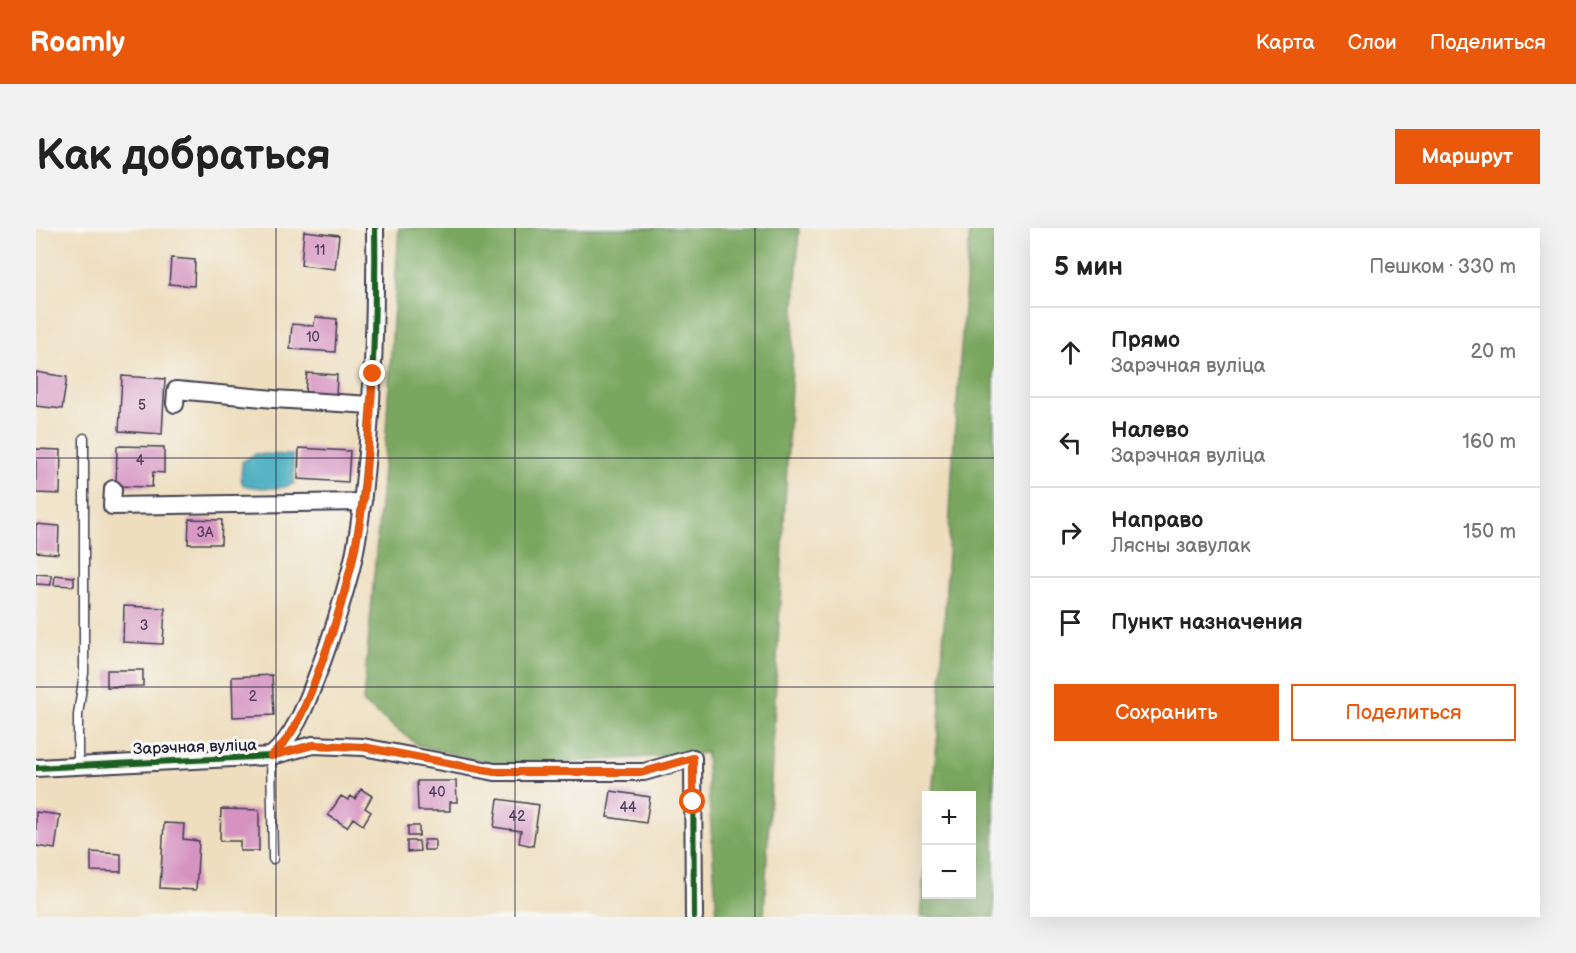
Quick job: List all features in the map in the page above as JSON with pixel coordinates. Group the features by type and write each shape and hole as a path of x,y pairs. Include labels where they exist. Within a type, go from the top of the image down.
{"street":[{"path":"271,756 281,748 301,715 332,636 351,568 363,502 371,405 376,298 375,228"},
{"path":"175,405 176,390 371,405"},
{"path":"113,489 112,506 363,502"},
{"name":"Зарэчная вуліца","path":"36,768 271,756 313,745 363,747 495,772 644,772 693,758 694,917"}],"lane":[{"path":"78,765 78,715 84,673 84,438"},
{"path":"271,756 273,859"}],"green space":[{"path":"399,228 799,228 764,917 717,917 706,753 506,767 418,745 363,703 385,447"},
{"path":"970,228 994,228 994,917 920,917 922,896 922,899 976,899 976,791 932,791 939,722 953,455"}],"water":[{"path":"255,454 293,455 294,483 276,488 243,485 242,462"}],"building":[{"path":"304,231 339,235 335,269 301,265"},
{"path":"171,258 195,260 194,286 169,284"},
{"path":"315,317 337,319 335,352 290,349 292,324 314,326"},
{"path":"36,372 67,377 62,409 36,406"},
{"path":"307,373 337,375 336,397 305,394"},
{"path":"122,376 165,379 162,434 119,431"},
{"path":"117,446 164,447 164,473 153,472 152,487 116,486"},
{"path":"299,448 350,451 348,482 298,479"},
{"path":"36,449 61,450 60,494 36,493"},
{"path":"189,519 222,520 221,544 188,544"},
{"path":"36,524 59,526 58,554 36,552"},
{"path":"36,574 51,575 51,585 36,584"},
{"path":"55,575 74,577 74,586 54,585"},
{"path":"124,606 165,608 163,644 123,642"},
{"path":"107,670 143,670 143,686 107,687"},
{"path":"272,675 274,715 233,717 232,677"},
{"path":"417,781 456,781 457,802 450,802 450,811 418,811"},
{"path":"361,789 372,796 365,808 371,812 363,825 353,818 347,827 328,815 341,796 348,800 351,796 355,799"},
{"path":"611,791 650,797 646,823 607,817"},
{"path":"498,799 539,805 533,846 519,843 521,831 494,827"},
{"path":"221,809 259,810 259,851 240,851 240,841 220,841"},
{"path":"36,812 60,815 55,849 36,846"},
{"path":"164,823 184,824 183,839 199,841 196,890 160,888"},
{"path":"408,826 419,826 419,836 408,836"},
{"path":"424,840 435,840 435,850 424,850"},
{"path":"407,841 419,841 420,851 407,852"},
{"path":"91,852 121,854 121,872 91,871"}],"cycle path":[{"path":"273,754 288,738 309,697 336,622 354,552 364,486 372,385 375,228"},
{"path":"36,768 271,756 313,745 363,747 495,772 644,772 693,758 694,917"}],"route":[{"path":"373,374 363,502 351,568 332,636 301,715 281,748 271,756 313,745 363,747 495,772 644,772 693,758 693,802"}]}
